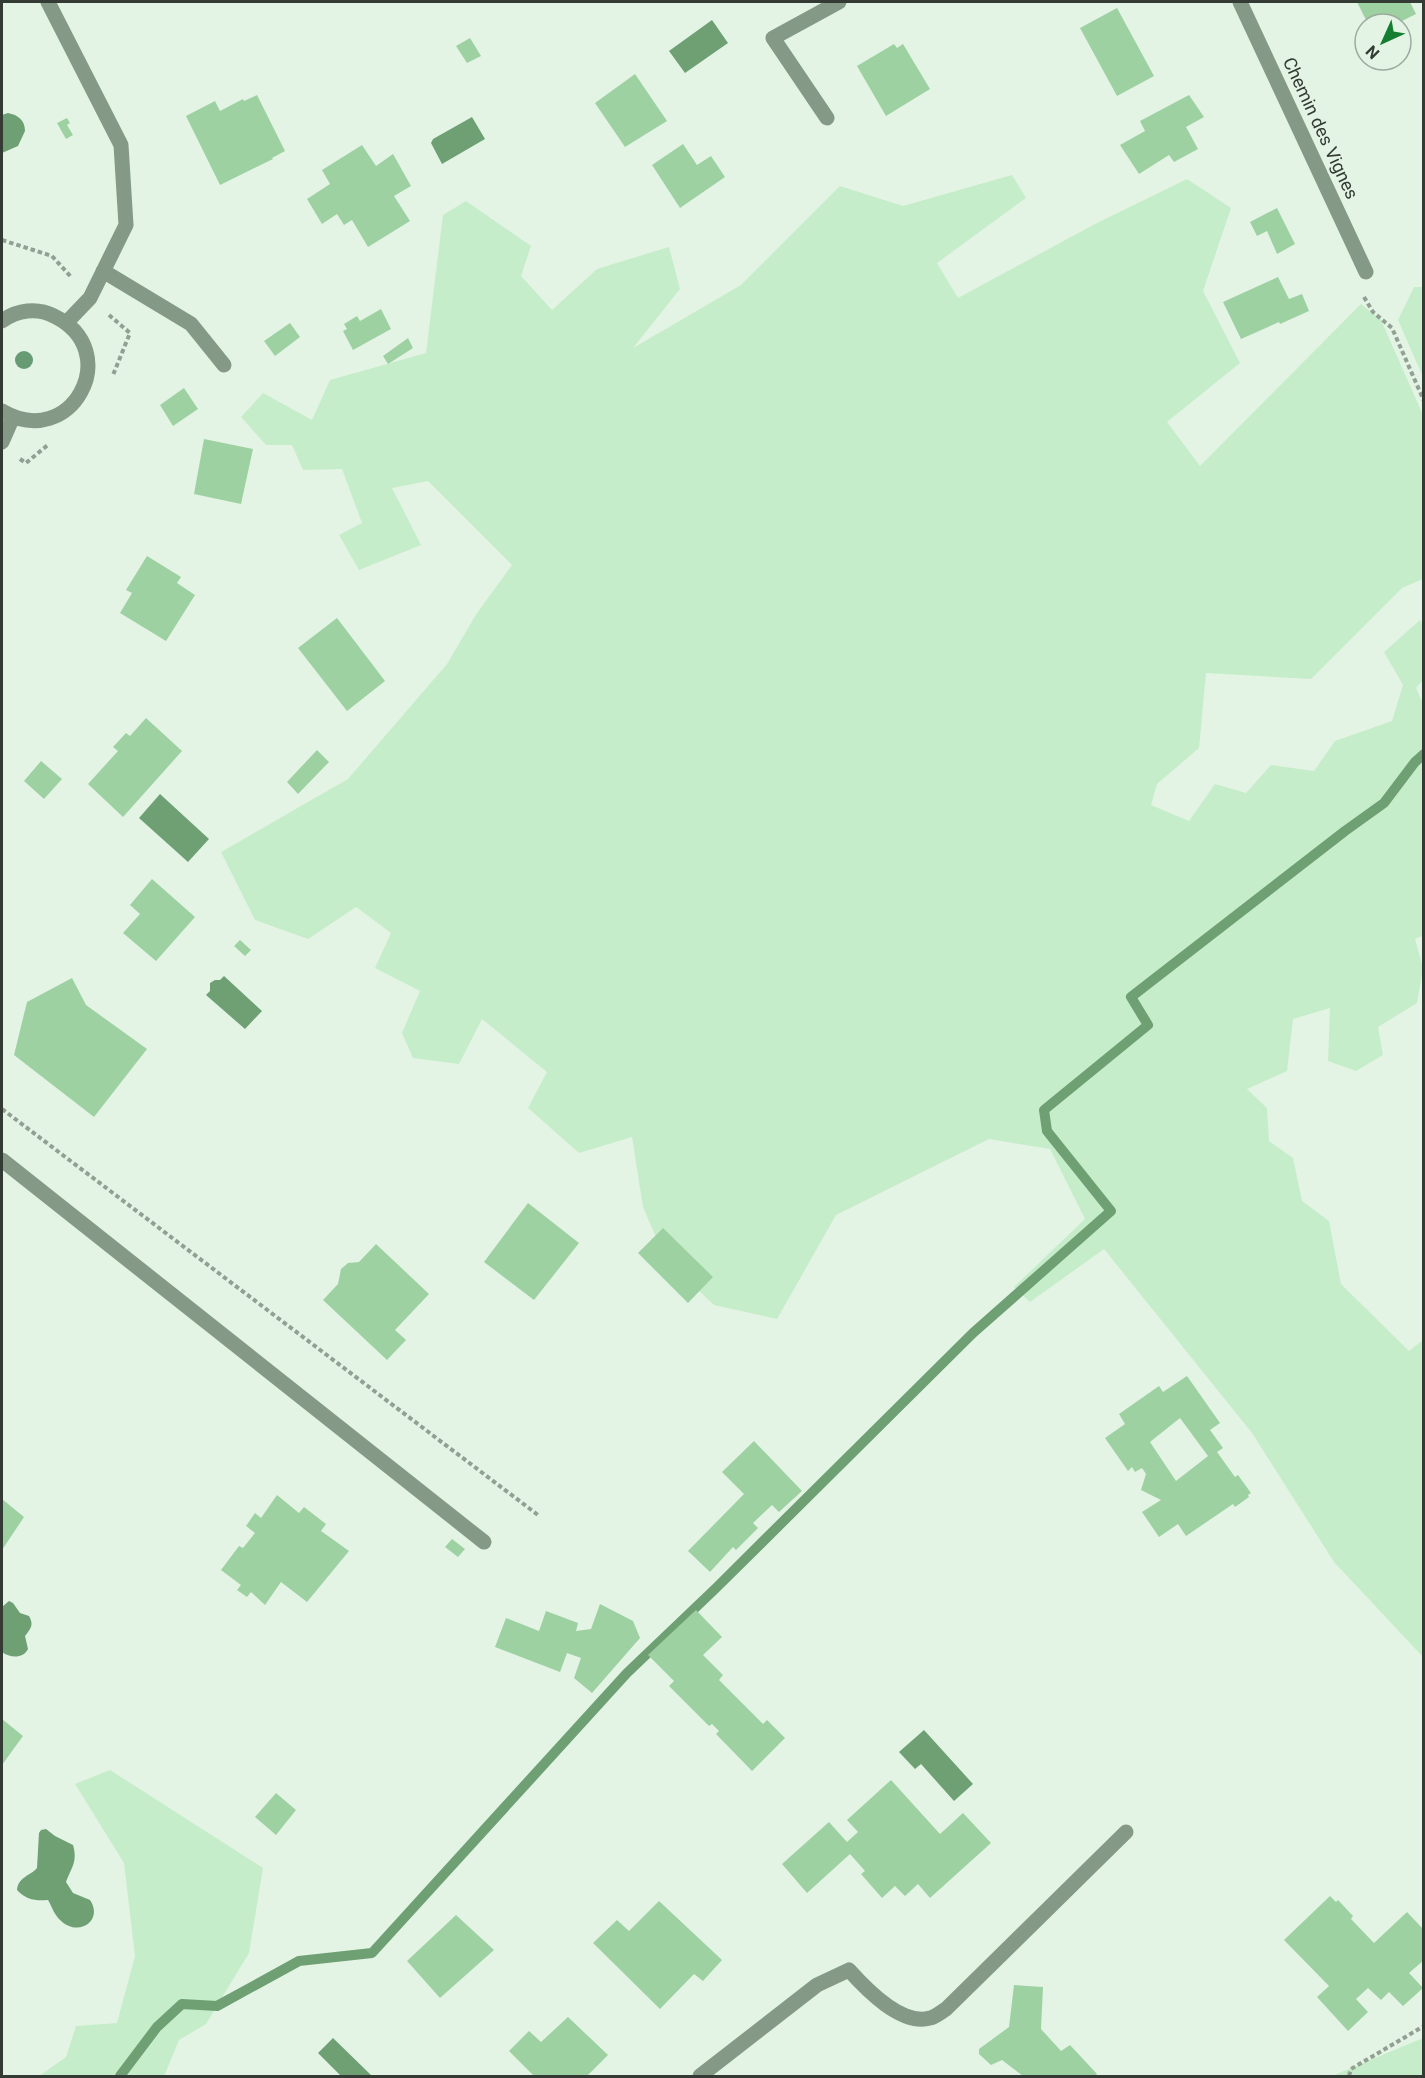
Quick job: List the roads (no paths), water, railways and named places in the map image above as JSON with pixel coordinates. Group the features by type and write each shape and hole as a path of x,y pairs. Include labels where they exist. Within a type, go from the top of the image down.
{"street":[{"path":"48,2 121,145 126,225 90,298 67,322"},
{"path":"827,118 773,38 839,2"},
{"name":"Chemin des Vignes","path":"1240,2 1366,272"},
{"path":"103,271 191,324 224,365"},
{"path":"2,321 9,315 26,311 45,312 67,322 80,336 86,349 88,368 83,388 70,407 52,418 30,421 7,414 2,442"},
{"path":"2,1160 484,1542"},
{"path":"700,2076 817,1984 849,1970 872,1995 911,2019 930,2018 946,2009 1126,1832"}],"waterway":[{"path":"120,2076 157,2027 182,2004 217,2006 299,1961 372,1953 627,1673 973,1333 1111,1211 1047,1131 1044,1110 1148,1025 1131,997 1384,803 1415,762 1424,754"}]}
